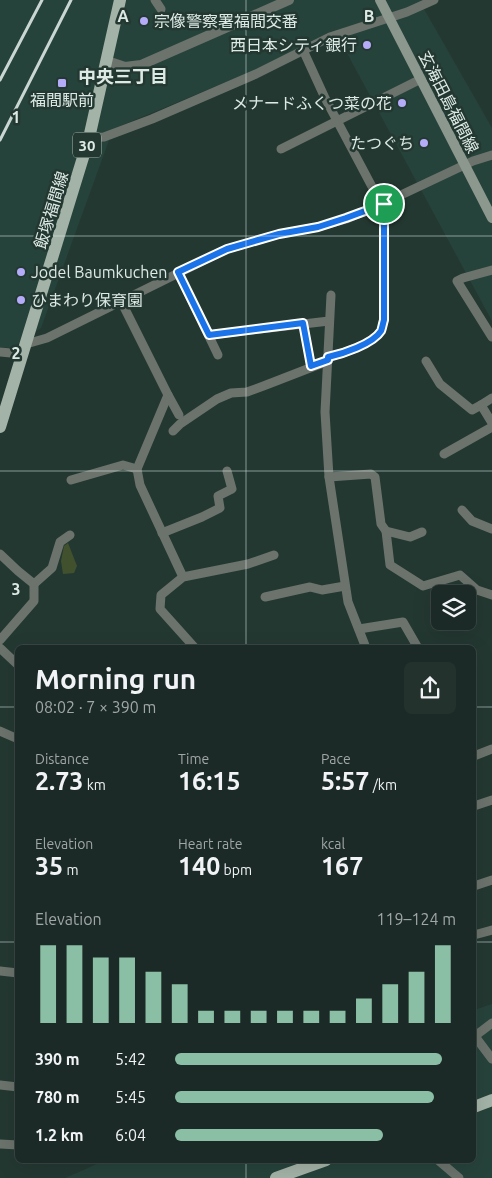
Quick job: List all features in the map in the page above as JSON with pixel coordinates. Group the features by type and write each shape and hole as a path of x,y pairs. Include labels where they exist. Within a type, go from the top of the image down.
{"main road":[{"name":"飯塚福間線","path":"0,426 90,138 120,0"},
{"name":"玄海田島福間線","path":"380,0 492,218"},
{"path":"476,1106 492,1100"},
{"path":"276,1178 295,1175 316,1163"}],"street":[{"path":"155,0 161,9"},
{"path":"107,61 125,67 141,65 289,0"},
{"path":"90,138 104,137 152,119 256,74 330,37 380,19 389,18 434,0"},
{"path":"173,431 187,418 217,399 231,393 247,392 342,354 372,340 381,331 384,320 384,204 378,198 337,121 303,50"},
{"path":"281,149 420,79"},
{"path":"0,352 24,349 227,249 279,234 318,227 346,218 384,204 465,165 492,155"},
{"path":"492,270 462,278 458,281 492,336"},
{"path":"178,272 218,355"},
{"path":"330,294 326,412 329,478 348,602 365,645"},
{"path":"121,302 179,415"},
{"path":"209,335 329,320"},
{"path":"303,323 311,366"},
{"path":"426,361 440,384 472,410 492,398"},
{"path":"168,395 137,469 140,484 182,577"},
{"path":"481,405 492,423"},
{"path":"444,454 492,427"},
{"path":"70,480 123,465 137,469"},
{"path":"162,533 220,508 218,496 232,489 227,472"},
{"path":"329,478 371,474 375,477 381,524 386,531 390,565 423,586 460,575 477,590 492,595"},
{"path":"462,510 472,521 492,529"},
{"path":"386,531 410,537 422,532"},
{"path":"0,640 34,601 34,584 52,568 60,542 70,535"},
{"path":"0,554 34,584"},
{"path":"192,645 160,609 161,595 182,577 248,564 274,555"},
{"path":"266,597 310,587 322,590 345,586"},
{"path":"359,629 403,622 416,645"},
{"path":"0,648 15,662"},
{"path":"0,731 15,738"},
{"path":"476,755 492,749"},
{"path":"476,805 492,800"},
{"path":"476,885 492,880"},
{"path":"476,934 492,930"},
{"path":"0,970 15,972"},
{"path":"476,1035 492,1023"},
{"path":"476,1038 492,1058"},
{"path":"0,1085 15,1087"},
{"path":"0,1144 15,1145"},
{"path":"442,1163 459,1178"}],"shaded area":[{"path":"0,0 424,0 420,2 492,128 492,321 335,31 255,70 113,129 41,328 12,348 0,347"},
{"path":"492,1004 492,1178 65,1178 99,1163 476,1163 476,1009"}],"green space":[{"path":"68,543 77,566 74,573 63,574 61,561 64,546"}],"railway":[{"path":"0,80 42,0"},
{"path":"0,140 71,0"}],"place":[{"name":"宗像警察署福間交番","path":"144,21"},
{"name":"西日本シティ銀行","path":"367,45"},
{"name":"福間駅前","path":"62,83"},
{"name":"メナードふくつ菜の花","path":"402,103"},
{"name":"たつぐち","path":"424,143"},
{"name":"Jodel Baumkuchen","path":"21,272"},
{"name":"ひまわり保育園","path":"21,300"}],"district":[{"name":"中央三丁目","path":"123,76"}],"route":[{"path":"384,204 384,320 381,331 372,340 342,354 328,357 328,360 311,366 303,323 209,335 178,272 227,249 279,234 318,227 384,204"}]}
